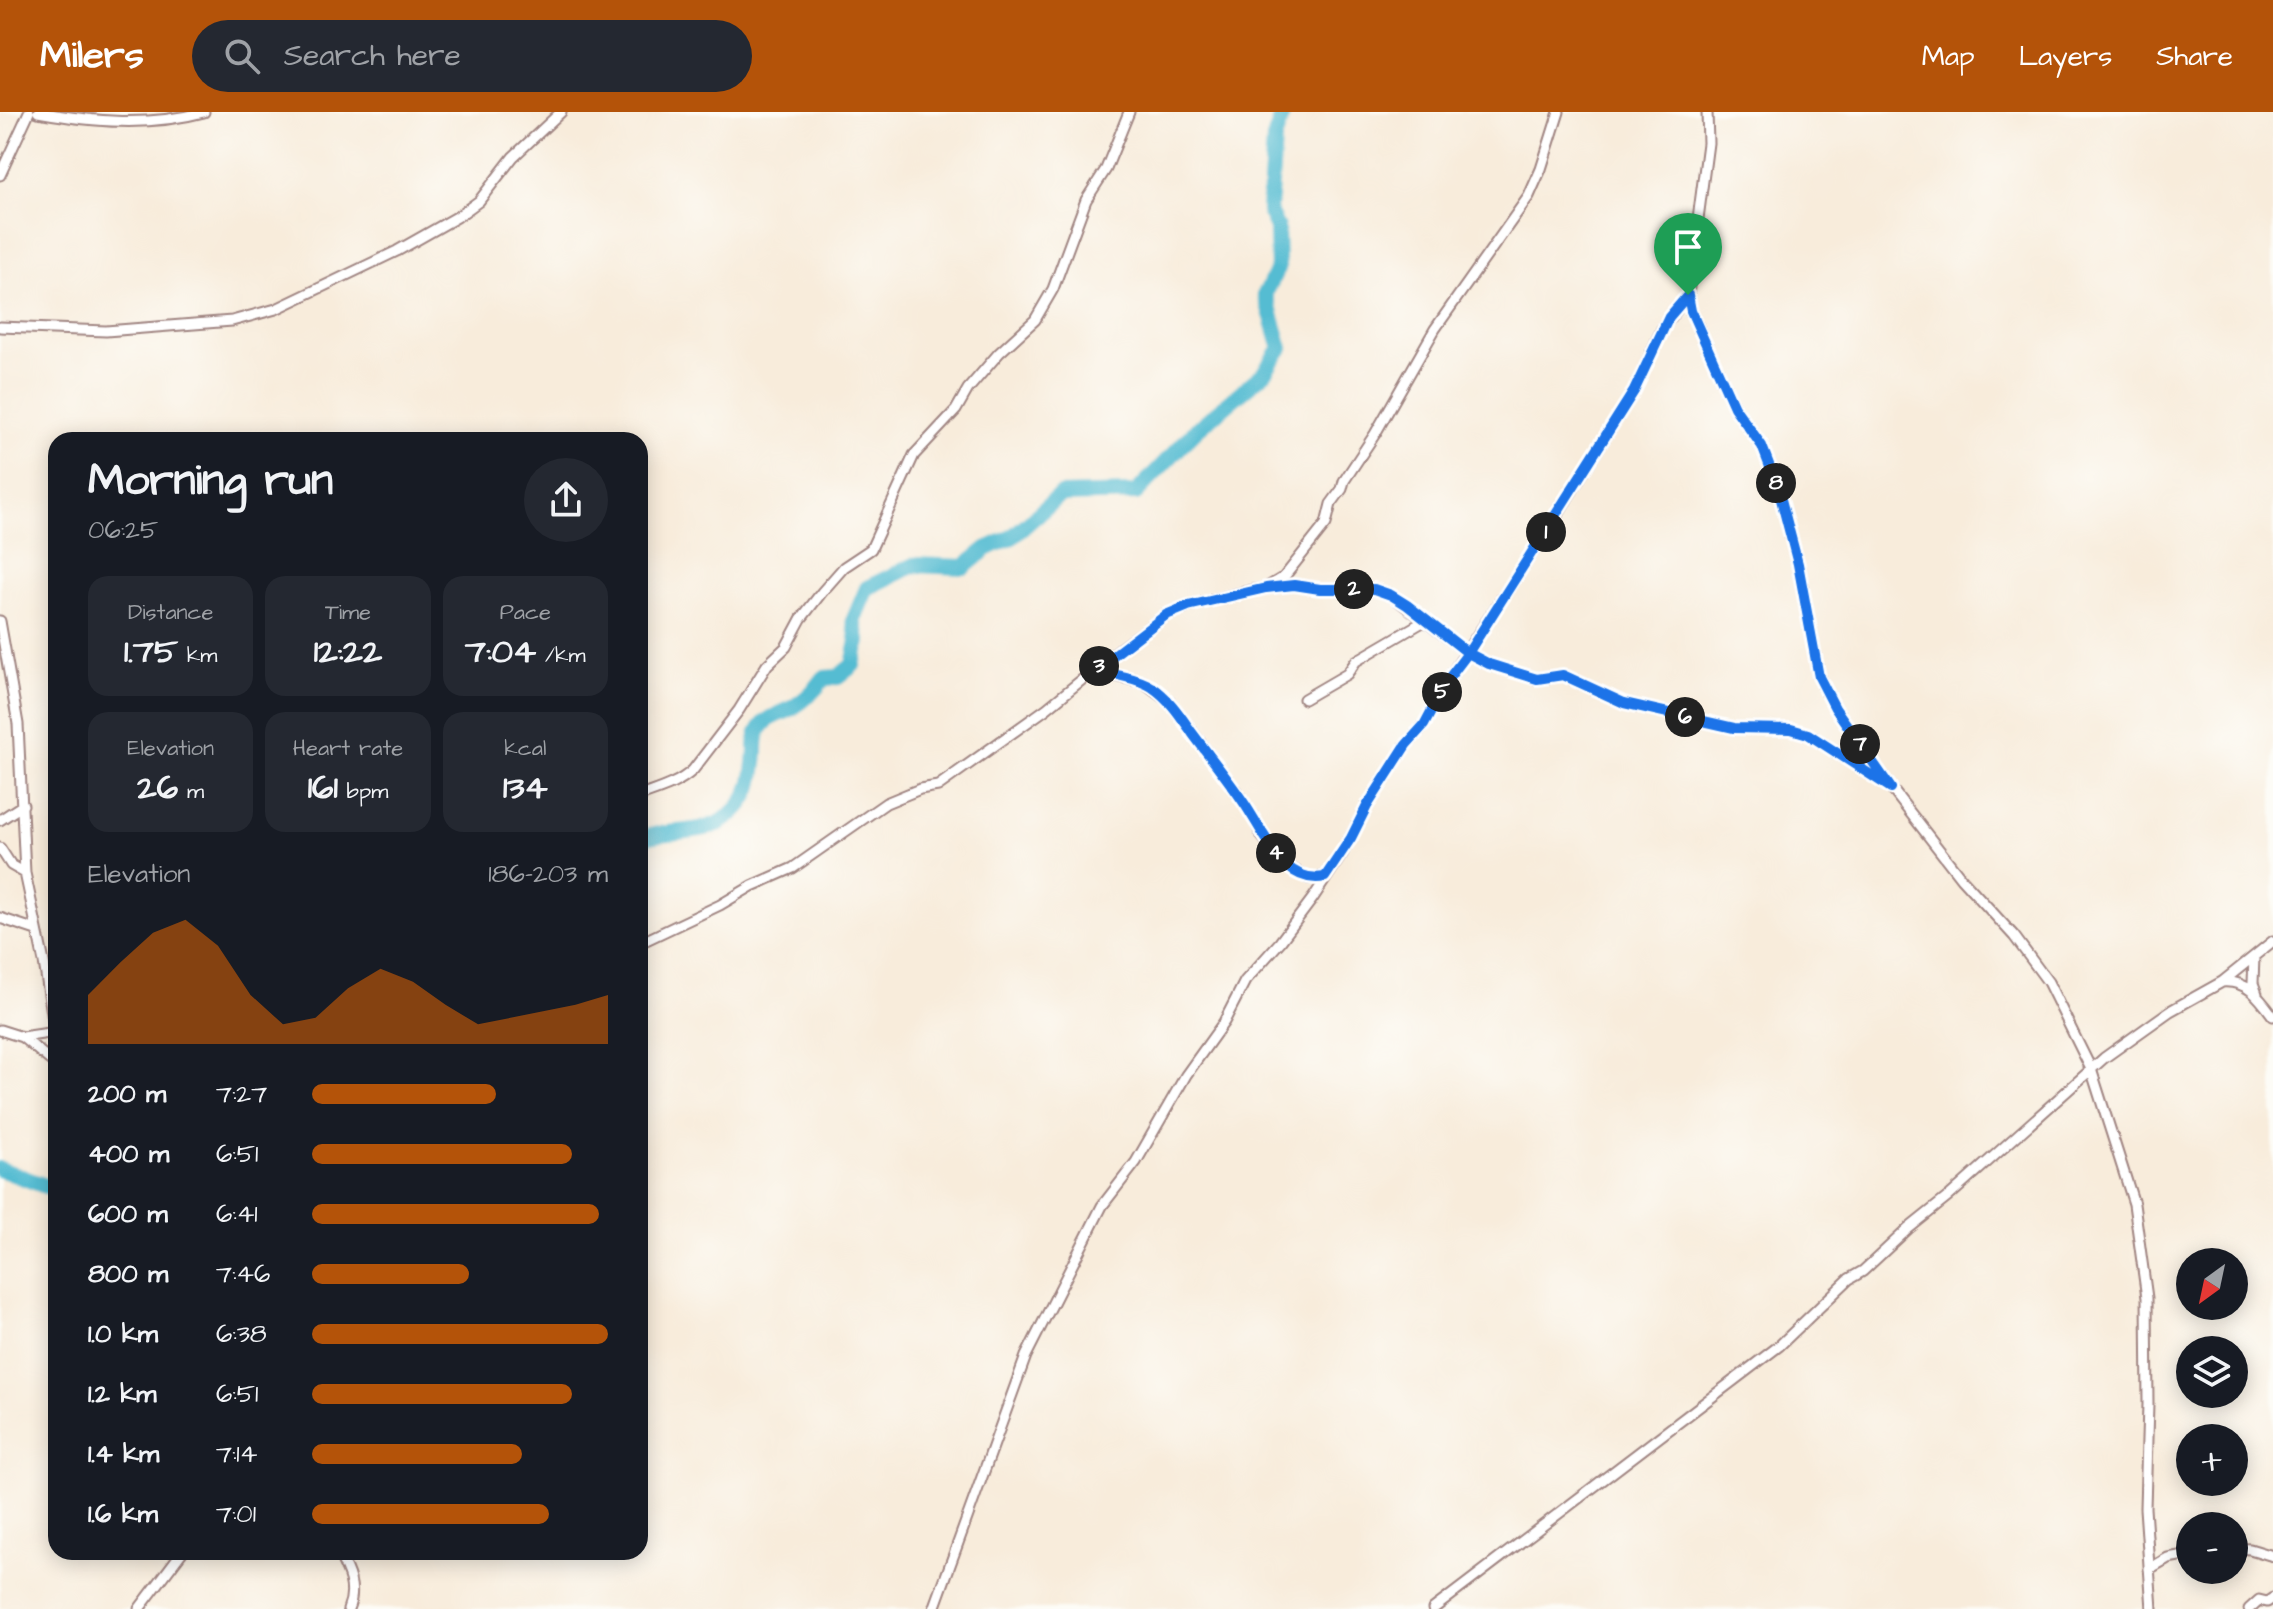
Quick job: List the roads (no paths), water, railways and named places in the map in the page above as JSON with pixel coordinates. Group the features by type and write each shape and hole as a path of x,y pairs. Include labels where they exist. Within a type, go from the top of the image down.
{"street":[{"path":"0,175 29,112"},
{"path":"38,112 117,123 152,122 204,112"},
{"path":"0,327 74,331 155,328 253,318 397,251 457,217 479,201 513,157 561,112"},
{"path":"648,793 671,785 693,770 739,710 767,665 786,647 801,619 822,592 844,567 871,549 914,455 956,410 968,389 999,353 1035,320 1053,289 1086,200 1106,169 1129,112"},
{"path":"1266,588 1284,577 1326,524 1331,504 1424,347 1492,245 1529,196 1559,112"},
{"path":"1707,112 1708,143 1688,295 1691,311 1734,407 1762,446 1778,488 1798,564 1819,677 1835,708 1891,788 1961,878 2014,936 2048,982 2091,1069 2134,1204 2147,1298 2145,1508 2152,1609"},
{"path":"934,1609 1026,1356 1102,1206 1136,1162 1186,1075 1224,1022 1245,981 1313,898 1367,806 1406,745 1424,725 1449,678 1468,653 1634,391 1669,317 1688,295"},
{"path":"648,939 793,868 886,803 920,789 938,786 1046,709 1166,615 1178,609 1266,588 1294,585 1320,589 1374,589 1391,595 1468,653 1489,664 1537,679 1563,675 1624,703 1734,728 1791,729 1808,734 1891,788"},
{"path":"1304,699 1347,674 1356,661 1426,620"},
{"path":"0,621 16,710 25,873 48,989"},
{"path":"1093,671 1142,682 1171,703 1236,791 1262,836 1286,865 1308,878 1325,877"},
{"path":"0,820 23,805"},
{"path":"0,848 11,865 25,873"},
{"path":"0,918 36,930"},
{"path":"1433,1609 1779,1346 1849,1279 1863,1271 2091,1069 2170,1011 2222,982 2273,941"},
{"path":"2254,957 2252,978 2257,994 2273,1016"},
{"path":"2222,982 2233,981 2257,994"},
{"path":"0,1030 22,1037 48,1035"},
{"path":"22,1037 48,1058"},
{"path":"2248,1549 2273,1556"},
{"path":"2149,1569 2176,1557"},
{"path":"139,1609 176,1560"},
{"path":"342,1560 352,1584 348,1609"},
{"path":"2249,1609 2259,1600 2267,1602 2273,1598"}],"waterway":[{"path":"648,836 713,826 740,806 752,782 761,727 801,702 824,678 838,677 853,665 858,641 854,619 867,588 914,565 964,567 986,549 1012,537 1060,495 1136,493 1197,429 1263,374 1281,348 1265,294 1278,268 1277,228 1269,211 1274,139 1283,112"},
{"path":"0,1169 48,1187"}]}
